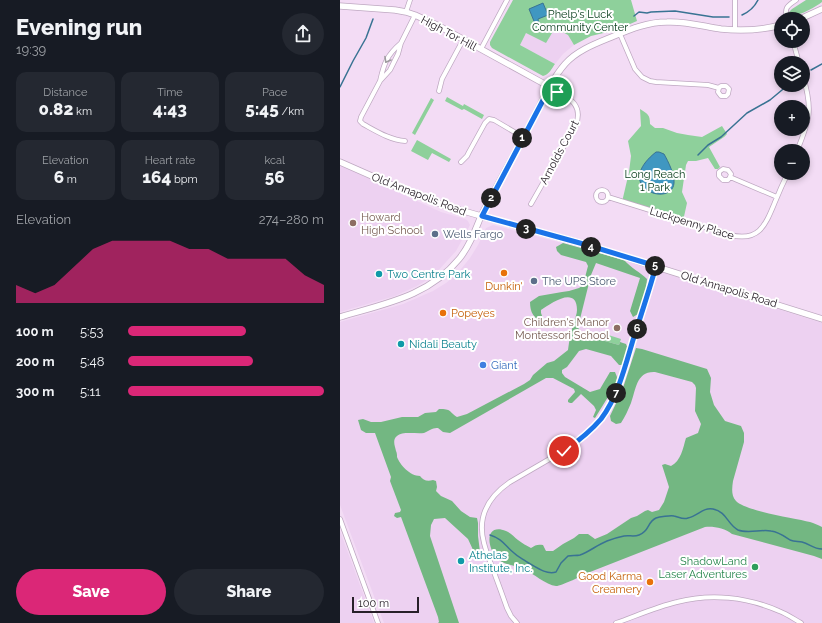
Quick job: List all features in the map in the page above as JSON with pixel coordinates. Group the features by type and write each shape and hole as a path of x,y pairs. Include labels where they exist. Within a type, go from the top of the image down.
{"street":[{"path":"406,12 410,0"},
{"path":"481,49 507,0"},
{"path":"735,0 735,30"},
{"path":"786,12 788,5 796,0"},
{"name":"High Tor Hill","path":"340,6 382,9 406,12 415,15 439,26 550,87"},
{"path":"810,14 822,9"},
{"path":"405,141 390,138 360,121 380,81 390,70 415,15"},
{"path":"340,317 401,299 423,289 432,284 458,259 472,239 482,216 550,87 564,65 573,56 588,47 620,34 646,25 665,22 688,22 735,30 761,29 774,26"},
{"path":"620,34 635,68 646,80 708,85 719,88"},
{"path":"439,91 442,79 463,40"},
{"path":"380,81 386,61 392,51 401,43"},
{"name":"Arnolds Court","path":"531,204 576,125 578,117 577,108 570,99 550,87"},
{"path":"800,144 806,131 809,114 807,92"},
{"path":"461,162 467,156 485,123 489,119 494,120 523,137"},
{"name":"Old Annapolis Road","path":"340,162 413,194 440,204 587,245 822,319"},
{"path":"730,177 777,197"},
{"name":"Luckpenny Place","path":"608,197 730,235 738,237 749,236 758,232 766,223 785,180"},
{"path":"517,623 507,608 484,543 482,529 483,515 490,500 501,488 572,446 600,419 613,400 617,390 656,266"},
{"path":"340,519 378,623"},
{"path":"616,623 677,601 714,597 734,598 757,603 781,612 801,623"}],"shaded area":[{"path":"554,28 568,35 574,45 563,54 555,64 520,45 526,33"},
{"path":"340,165 441,212 465,219 470,225 456,251 436,273 427,280 395,296 340,312"},
{"path":"493,225 597,252 822,323 822,623 384,623 340,505 340,322 403,304 433,291 446,283 457,274 470,258 486,228"},
{"path":"340,531 374,623 340,623"}],"green space":[{"name":"Phelp's Luck Community Center","path":"513,0 631,0 637,21 616,30 591,36 574,45 568,35 555,28 546,43 526,33 520,45 555,64 549,73 543,76 492,48 490,45 490,42"},
{"path":"806,0 822,0 822,2 804,12 789,12"},
{"path":"447,97 484,115 482,119 445,101"},
{"path":"431,98 434,100 415,135 412,133"},
{"name":"Long Reach 1 Park","path":"640,109 648,115 650,124 655,128 663,128 677,133 702,137 722,126 727,134 709,147 720,167 718,169 715,169 708,158 688,161 686,165 682,192 687,203 683,221 622,202 631,156 628,141 641,126"},
{"path":"417,140 451,159 449,162 432,153 428,160 411,151"},
{"path":"563,243 624,260 647,279 646,289 638,314 633,317 630,311 640,278 596,263 591,275 578,327 583,339 589,339 593,335 594,338 619,345 620,342 626,344 628,349 622,365 619,365 611,356 586,349 579,351 567,367 562,370 565,377 590,392 600,389 610,372 615,372 617,377 616,384 595,418 593,417 596,410 594,406 581,394 572,403 570,403 568,400 575,392 574,389 553,378 546,378 450,433 443,432 438,428 435,428 424,433 399,434 395,438 394,443 397,457 406,470 416,476 420,476 422,479 436,481 436,491 441,496 452,501 461,511 470,517 477,518 480,552 474,552 468,539 445,518 434,519 431,525 430,536 459,623 438,623 438,617 401,517 397,518 394,516 395,513 400,512 401,510 375,433 366,433 361,430 358,420 363,419 371,422 381,422 402,417 418,417 425,413 436,412 439,409 448,410 457,417 467,414 524,384 547,363 554,361 568,350 577,312 576,303 573,298 568,297 557,300 541,310 544,321 543,323 533,315 530,302 539,296 569,291 583,285 588,266 586,262 561,255 557,251 556,247"},
{"path":"595,333 602,333 621,339 619,345 594,338"},
{"path":"636,348 707,369 711,378 710,392 714,405 725,421 741,426 744,433 744,442 733,481 732,492 734,499 741,505 749,508 814,523 822,527 822,559 732,534 715,527 705,527 556,586 520,567 502,562 496,557 489,541 491,533 495,530 499,529 508,532 531,548 537,545 543,545 546,551 553,551 579,534 588,534 595,539 607,534 631,518 645,511 648,510 652,512 659,510 664,502 669,487 662,465 665,464 671,466 677,461 686,438 698,433 701,424 695,411 696,388 692,382 655,372 649,373 640,378 631,403 621,423 616,424 611,421 610,416 622,391"}],"water":[{"path":"543,3 548,15 538,19 539,25 536,26 529,9"},
{"path":"656,152 664,154 673,176 674,183 671,190 664,194 656,194 647,190 641,184 640,176 644,165"}],"waterway":[{"path":"742,15 752,9 758,0"},
{"path":"634,16 639,12 647,13 675,11 713,17 729,17"},
{"path":"340,87 366,38 373,19"},
{"path":"811,70 822,64"},
{"path":"698,155 708,145 721,137 747,113 770,100 780,92"},
{"path":"490,535 501,541 527,562 541,570 552,573 556,572 561,563 568,556 580,555 616,538 639,535 643,533 656,518 672,516 686,519 703,510 713,509 724,515 731,525 738,530 746,532 774,532 781,534 790,540 802,542 822,549"}],"place":[{"name":"Howard High School","path":"353,223"},
{"name":"Wells Fargo","path":"435,234"},
{"name":"Dunkin'","path":"504,273"},
{"name":"Two Centre Park","path":"379,274"},
{"name":"The UPS Store","path":"534,281"},
{"name":"Popeyes","path":"443,313"},
{"name":"Children's Manor Montessori School","path":"617,328"},
{"name":"Nidali Beauty","path":"401,344"},
{"name":"Giant","path":"483,365"},
{"name":"Athelas Institute, Inc.","path":"461,561"},
{"name":"ShadowLand Laser Adventures","path":"755,567"},
{"name":"Good Karma Creamery","path":"650,582"}],"route":[{"path":"557,92 550,87 482,216 656,266 624,370 613,400 590,431 564,451"}]}
